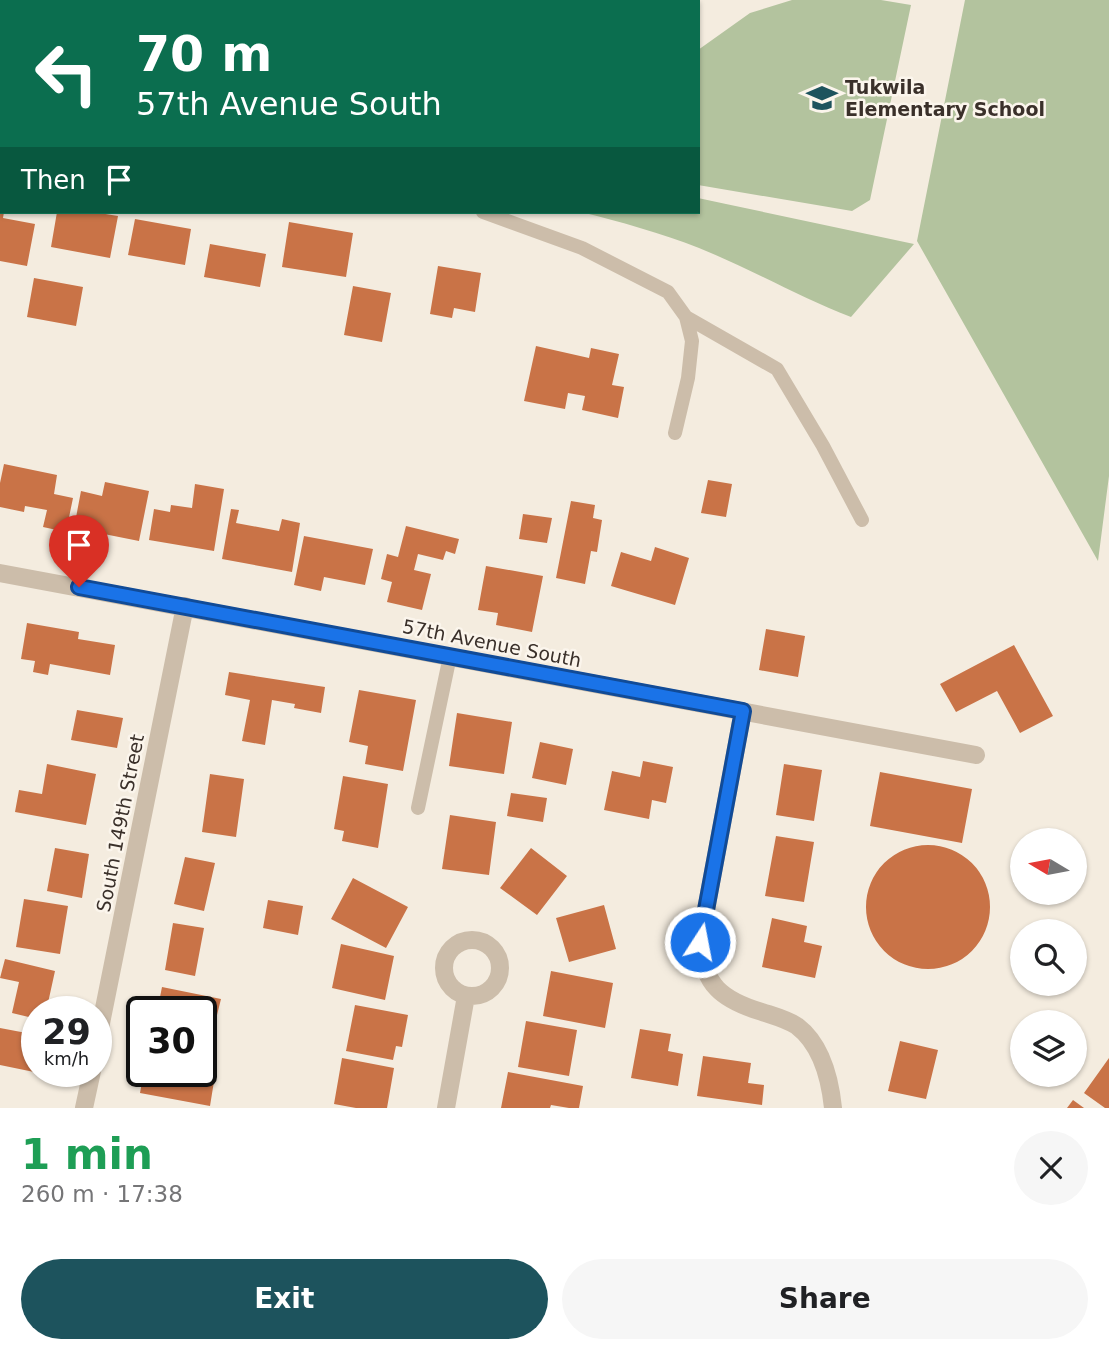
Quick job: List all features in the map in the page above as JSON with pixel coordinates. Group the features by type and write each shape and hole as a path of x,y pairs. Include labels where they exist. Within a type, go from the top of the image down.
{"street":[{"name":"57th Avenue South","path":"0,573 976,755"},
{"name":"South 149th Street","path":"106,996 185,606"},
{"path":"743,711 700,942 701,957 712,984 724,997 741,1006 783,1019 797,1027 811,1042 822,1060 830,1085 833,1108"},
{"path":"446,1108 467,996"},
{"path":"84,1108 89,1087"}],"lane":[{"path":"488,214 582,248 668,292 686,317 692,341 688,378 675,433"},
{"path":"686,317 777,369 823,446 862,520"},
{"path":"418,808 450,656"}],"green space":[{"name":"Tukwila Elementary School","path":"792,0 881,0 911,5 870,200 852,211 700,185 700,49 750,13"},
{"path":"965,0 1109,0 1109,476 1098,561 917,241"},
{"path":"700,198 914,244 851,317 699,248 588,214 700,214"}],"building":[{"path":"0,214 4,214 3,218 35,224 27,266 0,261"},
{"path":"57,214 118,216 110,258 51,247"},
{"path":"135,219 191,229 185,265 128,255"},
{"path":"289,222 353,233 346,277 282,267"},
{"path":"210,244 266,254 260,287 204,277"},
{"path":"438,266 481,273 475,312 454,308 452,318 430,314"},
{"path":"34,278 83,287 76,326 27,317"},
{"path":"353,286 391,293 382,342 344,335"},
{"path":"536,346 589,358 591,348 619,354 612,385 624,387 618,418 582,410 585,396 568,393 565,409 524,401"},
{"path":"4,464 57,475 54,494 73,498 66,532 43,527 47,510 25,506 24,512 0,507 0,483"},
{"path":"708,480 732,484 726,517 701,513"},
{"path":"105,482 149,491 139,541 74,528 81,491 102,496"},
{"path":"195,484 224,489 214,551 149,540 154,509 170,512 171,505 192,508"},
{"path":"571,501 595,505 593,518 602,520 597,552 591,551 585,584 556,578"},
{"path":"231,509 239,510 236,523 279,531 282,519 300,523 292,572 222,559"},
{"path":"523,514 552,518 547,543 519,539"},
{"path":"406,526 459,539 455,554 446,551 443,560 418,554 414,570 431,574 422,610 387,602 392,582 381,579 387,554 398,557"},
{"path":"304,536 373,549 365,585 324,577 321,591 294,585"},
{"path":"655,547 689,558 675,605 611,586 621,552 651,561"},
{"path":"486,566 543,576 532,632 496,625 498,613 478,610"},
{"path":"27,623 79,632 78,639 115,645 110,675 50,664 48,675 33,672 35,661 21,659"},
{"path":"766,629 805,636 798,677 759,670"},
{"path":"1014,645 1053,716 1020,733 997,691 956,712 940,684"},
{"path":"229,672 325,687 321,713 272,700 265,745 242,741 250,700 225,695"},
{"path":"359,690 416,700 403,771 365,764 368,746 349,742"},
{"path":"77,710 123,718 117,748 71,740"},
{"path":"457,713 512,722 504,774 449,766"},
{"path":"540,742 573,749 566,785 532,778"},
{"path":"643,761 673,767 666,803 652,800 649,819 604,810 612,771 640,777"},
{"path":"47,764 96,774 86,825 15,812 19,790 42,794"},
{"path":"784,764 822,770 814,821 776,815"},
{"path":"880,772 972,789 962,843 870,826"},
{"path":"210,774 244,779 236,837 202,832"},
{"path":"343,776 388,784 378,848 342,841 344,831 334,829"},
{"path":"511,793 547,798 543,822 507,816"},
{"path":"450,815 496,822 489,875 442,869"},
{"path":"776,836 814,842 804,902 765,896"},
{"path":"928,845 952,849 972,863 986,883 990,907 986,931 972,951 952,965 928,969 904,965 884,951 870,931 866,907 870,883 884,863 904,849"},
{"path":"55,848 89,854 82,898 47,891"},
{"path":"531,848 567,876 537,915 500,888"},
{"path":"185,857 215,863 204,911 174,904"},
{"path":"353,878 408,907 386,948 331,919"},
{"path":"24,899 68,906 60,954 16,947"},
{"path":"268,900 303,906 298,935 263,928"},
{"path":"604,905 616,949 569,962 556,918"},
{"path":"772,918 807,926 804,942 822,946 815,978 762,967"},
{"path":"173,923 204,928 195,976 165,970"},
{"path":"341,944 394,956 385,1000 332,988"},
{"path":"5,959 55,971 50,996 21,996 21,1015 12,1013 19,982 0,978"},
{"path":"551,971 613,983 605,1028 543,1016"},
{"path":"162,987 206,996 160,996"},
{"path":"217,998 221,999 217,1015"},
{"path":"355,1005 408,1015 402,1047 396,1046 393,1060 346,1051"},
{"path":"526,1021 577,1030 569,1076 518,1067"},
{"path":"0,1028 21,1032 21,1069 0,1065"},
{"path":"640,1029 671,1034 668,1051 683,1054 678,1086 631,1078"},
{"path":"900,1041 938,1050 926,1099 888,1091"},
{"path":"703,1056 751,1063 748,1083 764,1085 762,1105 697,1096"},
{"path":"342,1058 394,1068 387,1108 356,1108 334,1104"},
{"path":"1109,1058 1109,1108 1105,1108 1084,1093"},
{"path":"508,1072 583,1086 579,1108 551,1105 550,1108 501,1108"},
{"path":"141,1087 213,1087 210,1106 140,1093"},
{"path":"1073,1100 1084,1108 1067,1108"}],"place":[{"name":"Tukwila Elementary School","path":"822,98"}],"route":[{"path":"79,587 743,711 700,942"}]}
